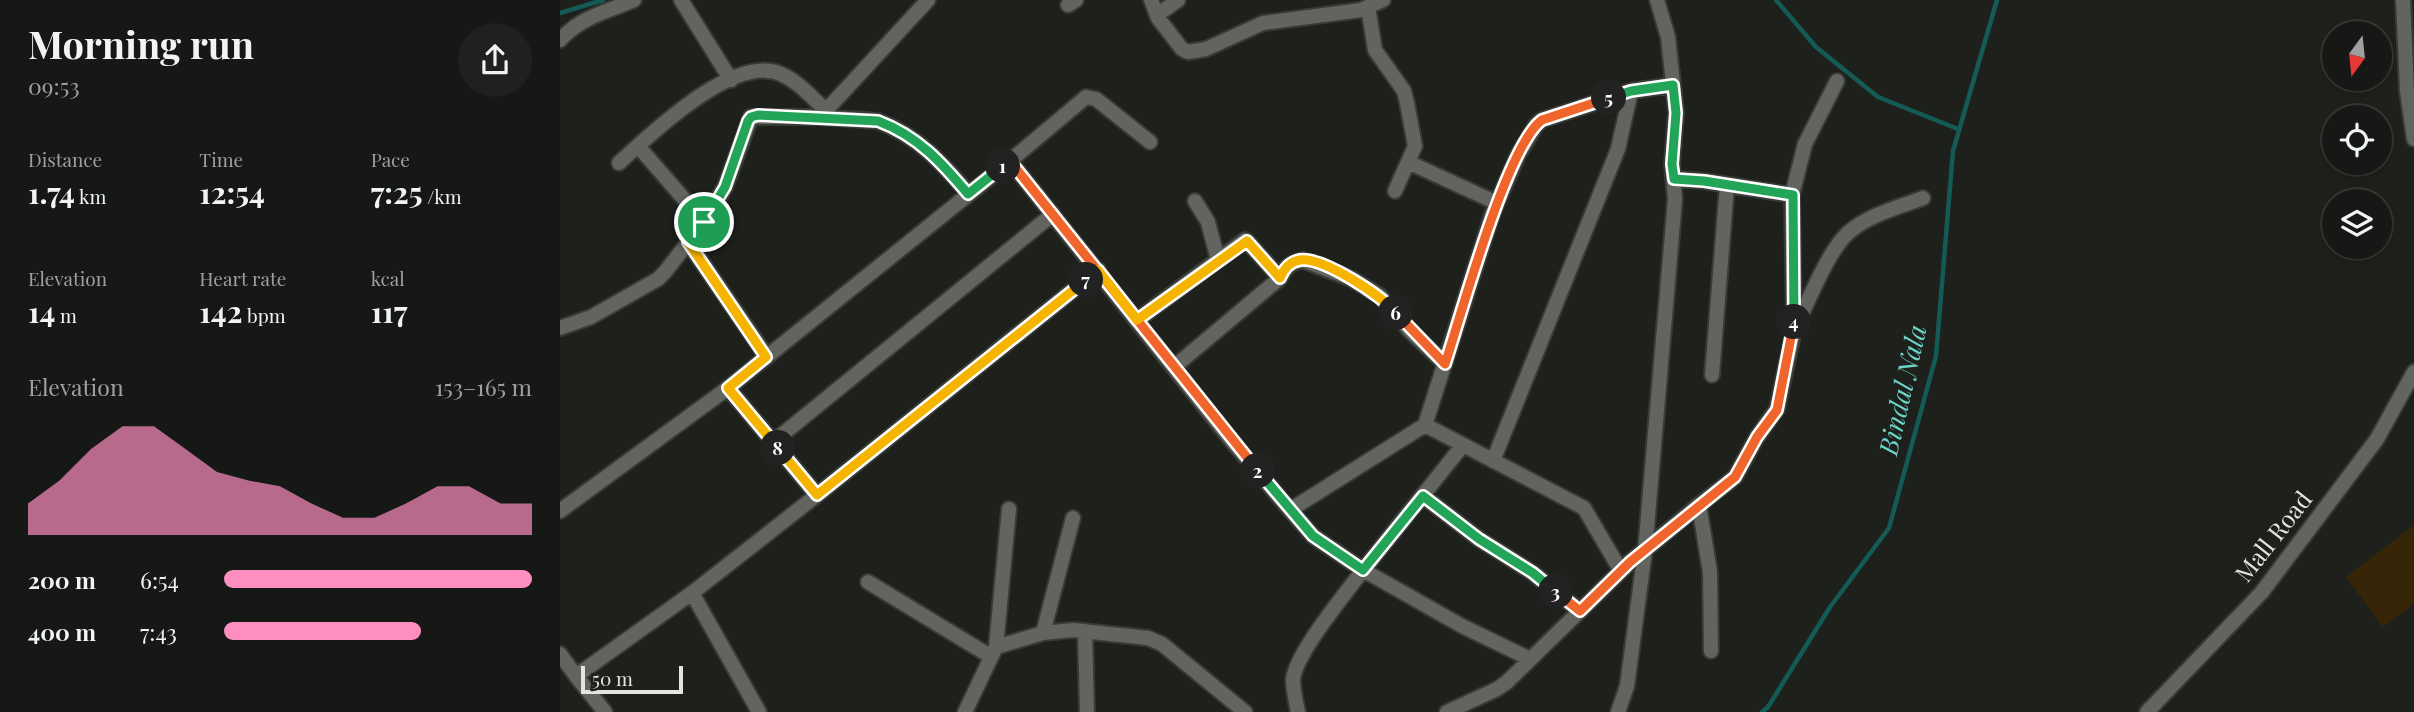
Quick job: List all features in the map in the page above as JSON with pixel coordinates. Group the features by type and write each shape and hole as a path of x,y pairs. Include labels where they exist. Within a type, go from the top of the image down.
{"street":[{"path":"560,40 571,27 634,0"},
{"path":"681,0 731,80"},
{"path":"823,114 928,0"},
{"path":"1151,0 1157,15 1182,49 1188,52 1206,49 1263,23 1331,15 1368,7 1383,0"},
{"path":"1157,15 1178,0"},
{"path":"1618,712 1627,686 1645,551 1675,199 1672,164 1676,113 1668,37 1657,0"},
{"path":"2403,0 2407,91 2414,139"},
{"path":"1368,7 1375,50 1404,91 1415,146 1395,191"},
{"path":"619,163 686,105 731,80 764,69 780,73 796,83 823,114"},
{"path":"1447,712 1497,690 1621,571 1735,477 1757,437 1773,418 1780,399 1794,330 1793,195 1805,144 1837,81"},
{"path":"1290,510 1425,425 1497,203 1518,155 1539,122 1631,91 1673,85"},
{"path":"1493,461 1618,149 1631,91"},
{"path":"560,511 728,388 1086,97 1096,99 1150,142"},
{"path":"560,328 592,317 658,279 704,222 725,187 751,117 823,114 878,121 914,140 939,159 968,194"},
{"path":"638,146 704,222"},
{"path":"1010,161 1313,536 1363,570 1462,626 1530,659"},
{"path":"1408,162 1497,203"},
{"path":"1674,179 1793,195"},
{"path":"1712,375 1727,185"},
{"path":"1794,330 1830,257 1848,233 1885,212 1923,198"},
{"path":"1195,201 1208,222 1217,260"},
{"path":"773,442 1053,214"},
{"path":"1137,320 1247,241 1280,278"},
{"path":"688,242 766,357"},
{"path":"1174,367 1280,278 1291,263 1302,260 1352,279 1380,296 1410,331 1445,364"},
{"path":"576,676 692,593 1098,270"},
{"name":"Mall Road","path":"2147,712 2262,592 2377,439 2414,372"},
{"path":"728,388 817,495"},
{"path":"1425,425 1584,508 1621,571"},
{"path":"1298,712 1294,686 1296,669 1320,627 1463,445"},
{"path":"1423,496 1479,539 1533,573 1580,611"},
{"path":"1699,505 1710,572 1711,651"},
{"path":"965,712 993,652 1009,509"},
{"path":"1043,633 1073,518"},
{"path":"868,582 993,652"},
{"path":"692,593 759,712"},
{"path":"993,652 1043,633 1073,630 1155,640 1245,712"},
{"path":"1085,631 1087,712"},
{"path":"560,653 606,712"}],"shaded area":[{"path":"2414,525 2414,604 2383,627 2346,577"}],"waterway":[{"path":"560,13 603,0"},
{"path":"1776,0 1816,47 1878,97 1958,129"},
{"name":"Bindal Nala","path":"1762,712 1768,707 1830,607 1889,528 1936,356 1953,151 1997,0"}],"route":[{"path":"704,222 688,242 766,357 728,388 817,495 1098,270 1137,320 1245,240 1251,243 1280,278 1291,263 1302,260 1366,287 1380,296 1410,331 1445,364 1493,212 1518,155 1536,125 1542,120 1631,91 1673,85 1676,113 1672,164 1674,179 1793,195 1794,330 1777,410 1757,437 1735,477 1630,562 1580,611 1533,573 1479,539 1423,496 1363,570 1313,536 1231,440 1098,270 1010,161 968,194 939,159 914,140 878,121 758,115 748,121 725,187 704,222"}]}
